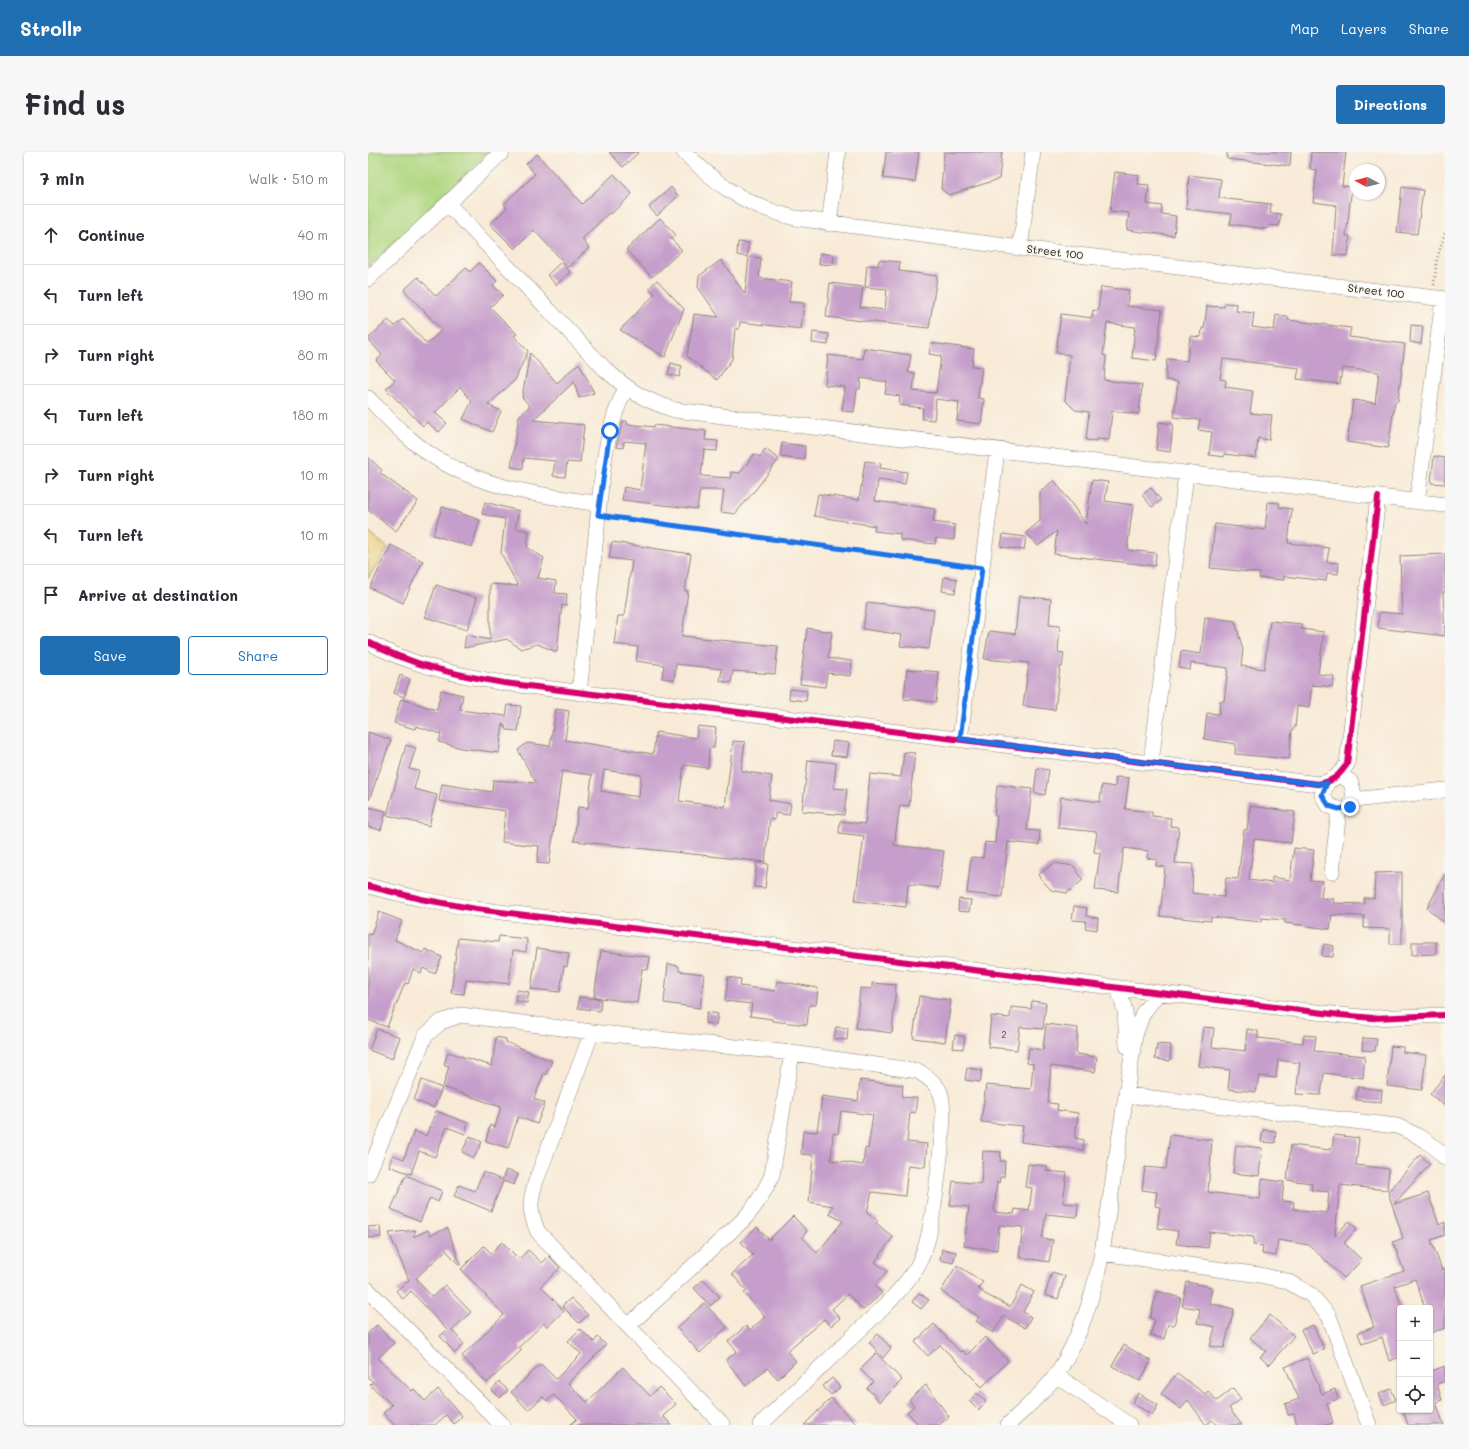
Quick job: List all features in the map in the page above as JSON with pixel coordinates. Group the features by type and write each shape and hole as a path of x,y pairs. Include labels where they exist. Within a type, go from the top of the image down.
{"street":[{"path":"368,279 502,152"},
{"name":"Street 100","path":"684,152 714,180 738,197 766,210 795,218 829,224 1020,248 1440,299"},
{"path":"829,224 838,152"},
{"path":"1020,248 1033,152"},
{"path":"448,204 605,369 626,388 650,402 675,410 1445,505"},
{"path":"1416,502 1440,299"},
{"path":"579,693 599,509 610,431 614,416 626,388"},
{"path":"368,398 405,436 434,457 464,474 497,486 599,509"},
{"path":"960,739 996,450"},
{"path":"1151,763 1186,474"},
{"path":"368,642 418,664 460,676 579,693 1318,784 1333,779 1350,781 1354,792 1353,800 1350,807 1339,809 1329,806 1322,795 1333,779 1347,764 1378,497"},
{"path":"1353,800 1445,790"},
{"path":"1332,872 1339,809"},
{"path":"368,886 420,900 476,909 1340,1015 1373,1018 1443,1014"},
{"path":"1118,988 1126,1023 1128,1073"},
{"path":"1008,1425 1056,1375 1072,1347 1085,1316 1095,1285 1102,1253 1128,1073 1138,1024 1143,1013 1158,993"},
{"path":"368,1174 425,1036 441,1022 461,1015 592,1032 792,1052 918,1071 931,1079 940,1091 944,1106 943,1124 932,1220 926,1243 917,1265 904,1286 888,1303 760,1425"},
{"path":"592,1032 530,1198 531,1216 538,1232 629,1325 723,1425"},
{"path":"629,1325 742,1221 755,1208 765,1192 772,1175 792,1052"},
{"path":"1126,1095 1396,1126 1420,1135 1445,1158"},
{"path":"1102,1253 1260,1275 1287,1281 1311,1295 1329,1316 1369,1425"},
{"path":"368,1290 502,1425"},
{"path":"1056,1375 1129,1425"}],"path":[{"path":"1440,299 1437,259 1445,233"},
{"path":"599,509 982,568"}],"green space":[{"path":"368,152 489,152 368,267"}],"sand":[{"path":"368,532 388,548 368,578"}],"building":[{"path":"609,152 639,152 623,167"},
{"path":"886,152 919,152 915,182 883,178"},
{"path":"944,152 1002,152 999,179 949,195 941,189"},
{"path":"1227,152 1291,152 1290,166 1227,159"},
{"path":"1311,152 1346,152 1342,186 1349,187 1349,200 1350,200 1346,236 1350,236 1348,256 1333,255 1336,205 1313,202 1317,170 1310,169"},
{"path":"537,154 582,204 614,174 632,194 611,214 609,213 582,239 589,248 568,267 534,230 515,249 490,224 507,208 504,204 535,174 526,164"},
{"path":"1115,172 1139,175 1138,184 1149,185 1147,204 1162,206 1161,214 1176,216 1174,236 1127,230 1129,213 1110,211"},
{"path":"1189,175 1221,179 1219,198 1271,204 1270,213 1281,214 1279,226 1269,225 1268,229 1230,224 1232,214 1186,209"},
{"path":"671,187 678,196 657,216 649,207"},
{"path":"1402,187 1423,190 1417,234 1397,232"},
{"path":"660,218 676,235 671,239 682,250 652,277 626,250"},
{"path":"738,242 749,243 747,257 737,255"},
{"path":"820,253 834,255 833,265 819,264"},
{"path":"749,257 761,258 759,278 792,282 789,302 804,303 801,329 740,322 739,329 735,329 732,359 717,380 687,356 694,314 719,317 698,287 699,276 721,260 745,294"},
{"path":"879,260 900,262 899,271 937,276 929,328 826,317 830,283 863,287 860,307 885,310 887,289 865,287 867,265 878,266"},
{"path":"561,262 570,272 556,285 547,275"},
{"path":"479,263 497,281 493,285 503,295 490,307 517,334 514,336 528,351 515,380 488,405 501,411 492,432 463,419 472,401 460,387 435,413 447,423 439,432 427,422 423,426 386,389 395,380 376,361 382,355 368,339 388,320 395,326 403,319 427,344 442,330 404,290 418,277 436,296 466,268 470,272"},
{"path":"657,280 684,309 665,357 620,330 655,294 649,288"},
{"path":"1101,287 1129,290 1127,306 1162,310 1156,361 1132,358 1135,327 1107,323 1103,355 1106,356 1104,380 1142,385 1139,414 1112,411 1109,440 1096,439 1096,441 1086,440 1089,412 1075,410 1065,400 1070,355 1056,353 1061,314 1092,318 1093,310 1098,311"},
{"path":"1225,303 1237,304 1236,311 1254,313 1252,327 1274,330 1276,315 1288,317 1288,320 1351,328 1349,337 1405,344 1398,401 1395,401 1388,448 1347,442 1353,400 1375,403 1379,372 1342,368 1340,384 1297,379 1299,368 1223,359 1220,379 1226,380 1225,387 1253,391 1250,413 1272,415 1269,440 1258,438 1256,458 1224,454 1224,457 1209,455 1212,432 1198,430 1200,420 1174,417 1178,382 1166,380 1167,359 1187,361 1190,336 1201,337 1202,328 1204,329 1207,306 1224,307"},
{"path":"1411,325 1423,326 1421,344 1410,342"},
{"path":"813,332 829,334 828,345 812,343"},
{"path":"931,343 974,349 972,366 982,367 978,398 984,399 981,424 957,421 959,402 936,399 934,420 922,419 923,408 899,405 900,396 885,394 887,382 861,378 860,389 857,389 854,412 842,411 845,387 825,385 828,355 863,359 864,348 911,355 908,372 915,373 913,391 936,393 941,356 929,354"},
{"path":"530,353 557,383 579,363 594,393 579,398 574,382 533,420 584,425 580,463 567,462 565,477 553,476 555,461 524,458 523,469 511,467 519,416 530,406 522,397"},
{"path":"671,363 682,366 679,377 668,374"},
{"path":"623,421 627,421 627,424 654,427 654,425 706,431 705,440 718,441 717,451 704,450 701,476 731,478 731,472 740,473 754,454 760,457 765,449 779,459 735,514 721,512 724,490 700,490 697,509 622,500 624,487 640,490 646,443 624,441 623,448 616,447"},
{"path":"1159,422 1173,424 1170,452 1156,450"},
{"path":"782,443 805,446 804,460 780,457"},
{"path":"1434,456 1445,458 1445,484 1431,483"},
{"path":"368,457 382,470 380,473 418,501 396,531 368,510"},
{"path":"865,461 881,463 880,468 907,472 905,484 878,480 875,501 935,509 933,522 955,525 954,540 936,538 935,544 900,540 900,534 874,531 875,526 814,516 818,494 859,500"},
{"path":"1054,480 1086,524 1092,480 1108,482 1105,501 1133,505 1128,550 1156,553 1155,566 1054,554 1057,531 1038,546 1026,533 1040,521 1040,492"},
{"path":"1151,488 1161,500 1152,507 1142,495"},
{"path":"485,502 519,511 515,528 529,531 527,547 544,558 538,578 556,581 555,593 567,594 566,606 562,605 557,652 537,644 521,649 507,639 464,648 466,635 490,640 490,584 518,586 501,553 505,519 482,514"},
{"path":"1268,502 1280,503 1279,507 1292,509 1288,543 1329,548 1327,562 1339,563 1338,574 1327,573 1326,581 1284,576 1284,580 1259,578 1260,573 1210,568 1215,524 1265,530"},
{"path":"442,507 480,520 472,547 433,535"},
{"path":"1003,534 1026,537 1024,550 1001,547"},
{"path":"612,542 691,554 685,591 688,591 682,636 778,646 775,674 733,671 731,683 720,681 722,669 676,664 674,680 662,678 664,665 636,661 638,647 614,644 618,616 624,616 632,561 609,558"},
{"path":"391,545 423,561 403,603 370,588"},
{"path":"1445,554 1445,592 1443,592 1445,636 1378,628 1379,612 1402,614 1400,556"},
{"path":"944,577 957,579 955,593 942,591"},
{"path":"436,585 477,598 467,630 425,617"},
{"path":"1019,596 1051,599 1049,625 1060,626 1058,652 1064,653 1062,667 1060,667 1055,710 1023,706 1029,663 984,659 989,631 1015,634"},
{"path":"867,602 934,610 929,649 900,646 902,635 863,629"},
{"path":"1205,617 1235,621 1243,650 1241,666 1264,669 1270,621 1302,624 1301,629 1324,632 1318,674 1334,676 1332,687 1312,685 1309,708 1297,706 1295,728 1292,730 1289,759 1235,754 1236,744 1204,739 1207,713 1219,714 1220,701 1224,701 1228,668 1191,663 1190,670 1179,668 1181,651 1201,654"},
{"path":"807,628 832,632 828,658 852,661 850,676 827,673 825,687 800,684"},
{"path":"907,669 939,672 936,702 904,699"},
{"path":"400,675 410,679 404,697 394,693"},
{"path":"790,689 807,691 806,701 789,699"},
{"path":"441,690 463,695 460,710 506,716 508,705 521,706 518,731 507,730 503,723 499,753 461,748 439,742 441,734 416,726 415,729 394,723 401,699 437,710"},
{"path":"556,709 569,711 565,740 653,754 656,732 696,738 698,726 716,728 714,748 709,748 708,768 684,765 679,801 725,807 733,741 745,742 741,771 772,776 769,800 791,804 789,815 775,813 775,820 770,819 765,862 574,841 578,807 588,808 592,775 562,771 549,864 537,863 539,846 502,842 505,811 439,801 442,784 492,792 493,780 536,783 518,750 527,743 550,746","holes":["604,770 641,775 639,797 601,791"]},
{"path":"368,732 391,740 369,800 368,799"},
{"path":"833,741 849,743 847,757 831,755"},
{"path":"406,745 416,748 409,769 419,771 414,789 437,795 429,826 387,815"},
{"path":"904,752 915,753 909,806 900,805 894,845 944,851 939,888 908,884 906,907 855,901 864,836 839,833 840,821 865,824 870,774 901,777"},
{"path":"808,760 836,763 834,788 847,789 844,815 802,811"},
{"path":"1037,768 1049,770 1045,795 1034,793"},
{"path":"1116,777 1129,778 1125,809 1152,812 1152,816 1171,818 1170,826 1179,827 1175,863 1193,864 1192,893 1224,897 1226,878 1238,879 1244,830 1247,830 1250,806 1295,812 1291,843 1254,839 1249,880 1272,883 1272,877 1290,880 1294,848 1314,850 1310,880 1323,881 1321,898 1334,899 1333,903 1364,904 1364,898 1374,898 1375,873 1402,872 1402,944 1390,944 1390,929 1364,928 1364,916 1332,915 1330,929 1285,923 1285,920 1262,918 1262,922 1211,917 1211,921 1160,916 1165,867 1156,866 1157,860 1147,858 1148,851 1124,848 1118,892 1095,890 1100,853 1094,852 1097,832 1058,828 1061,797 1100,802 1102,785 1115,787"},
{"path":"997,785 1032,789 1027,830 1040,831 1039,845 1008,842 1002,897 967,893 971,857 983,858 985,842 995,843 997,816 994,816"},
{"path":"368,807 386,811 381,830 368,827"},
{"path":"757,862 768,864 765,888 754,887"},
{"path":"1054,863 1074,866 1083,880 1067,893 1051,890 1038,875"},
{"path":"1445,874 1445,923 1427,908"},
{"path":"959,899 971,900 969,912 958,911"},
{"path":"1074,906 1087,908 1086,916 1098,918 1097,930 1085,928 1086,921 1072,920"},
{"path":"379,912 402,921 395,940 423,953 425,949 442,957 435,974 423,968 421,973 413,969 408,984 405,983 387,1027 368,1020 368,933 371,935"},
{"path":"499,936 527,939 526,952 513,950 509,984 466,979 464,994 451,993 458,938 498,942"},
{"path":"1412,942 1436,942 1436,954 1412,955"},
{"path":"1324,944 1334,946 1333,957 1322,956"},
{"path":"537,948 569,953 567,967 564,966 560,992 531,989"},
{"path":"601,951 650,957 648,970 642,969 637,1003 594,997"},
{"path":"668,964 679,966 679,971 704,974 700,1008 664,1003"},
{"path":"728,977 741,979 740,986 775,991 777,981 818,988 816,1005 809,1005 807,1025 772,1021 772,1019 750,1016 752,1004 725,1001"},
{"path":"872,983 896,985 892,1033 856,1028 860,988 872,989"},
{"path":"517,990 529,992 527,1003 515,1001"},
{"path":"919,996 951,1000 945,1042 913,1038"},
{"path":"579,997 601,999 600,1011 578,1008"},
{"path":"1032,1001 1046,1003 1043,1029 1020,1027 1017,1050 988,1047 991,1016 1010,1018 1011,1007 1031,1009"},
{"path":"707,1012 718,1014 716,1025 705,1023"},
{"path":"1046,1024 1078,1028 1076,1054 1097,1057 1095,1072 1051,1066 1048,1103 1058,1104 1057,1110 1078,1113 1075,1138 1084,1140 1083,1150 1021,1142 1023,1126 981,1122 986,1085 1031,1089 1033,1064 1027,1063 1029,1048 1043,1050"},
{"path":"836,1027 848,1028 847,1040 834,1039"},
{"path":"1203,1027 1214,1028 1212,1047 1245,1051 1247,1029 1258,1031 1258,1038 1303,1043 1304,1035 1316,1036 1314,1051 1365,1056 1363,1078 1324,1073 1321,1095 1296,1094 1300,1063 1278,1060 1276,1078 1259,1076 1256,1092 1228,1089 1230,1070 1198,1066"},
{"path":"377,1029 400,1037 392,1059 369,1050"},
{"path":"955,1035 965,1037 963,1049 953,1048"},
{"path":"496,1037 506,1039 506,1042 552,1061 546,1075 544,1073 534,1099 545,1103 537,1124 518,1117 508,1148 486,1141 490,1125 495,1127 501,1107 443,1087 449,1066 444,1065 448,1052 492,1066"},
{"path":"1363,1038 1377,1039 1375,1051 1362,1050"},
{"path":"1157,1044 1171,1045 1170,1061 1155,1059"},
{"path":"1391,1046 1403,1047 1403,1052 1426,1055 1422,1090 1387,1086"},
{"path":"967,1068 982,1070 980,1082 965,1080"},
{"path":"1445,1075 1445,1106 1430,1094"},
{"path":"422,1080 442,1088 434,1108 414,1100"},
{"path":"860,1080 903,1085 902,1097 917,1098 915,1113 910,1112 907,1142 927,1144 925,1167 908,1165 905,1196 872,1192 867,1212 878,1220 876,1223 893,1237 875,1262 887,1271 875,1286 882,1293 863,1310 848,1294 832,1309 840,1318 831,1326 824,1319 787,1351 796,1361 778,1379 767,1368 746,1386 726,1360 737,1351 728,1341 746,1326 750,1330 765,1317 744,1293 747,1291 732,1274 753,1255 741,1242 757,1227 769,1240 793,1216 807,1231 802,1237 817,1253 843,1221 829,1214 833,1206 809,1202 813,1155 801,1154 803,1131 817,1132 822,1096 858,1101","holes":["841,1111 873,1115 868,1149 865,1148 863,1165 831,1160 833,1133 838,1134"]},
{"path":"1358,1087 1382,1090 1381,1102 1356,1100"},
{"path":"436,1111 468,1123 465,1134 447,1127 435,1157 419,1151 411,1174 389,1166 393,1155 404,1159 414,1131 426,1136"},
{"path":"1263,1130 1276,1131 1275,1143 1261,1142"},
{"path":"1170,1135 1212,1140 1208,1192 1260,1199 1262,1179 1284,1182 1282,1201 1294,1202 1293,1209 1327,1213 1329,1192 1311,1190 1312,1183 1287,1180 1291,1145 1329,1150 1332,1148 1334,1135 1359,1138 1356,1165 1389,1169 1387,1190 1340,1185 1335,1236 1349,1221 1357,1229 1344,1243 1362,1260 1344,1278 1309,1245 1278,1240 1276,1256 1262,1254 1263,1246 1253,1245 1254,1237 1210,1232 1208,1248 1176,1244 1178,1231 1157,1228 1160,1207 1155,1206 1157,1192 1142,1190 1145,1167 1166,1169"},
{"path":"470,1136 482,1142 474,1158 462,1152"},
{"path":"1236,1145 1262,1148 1259,1176 1233,1173"},
{"path":"983,1151 1001,1152 1000,1161 1005,1161 1004,1177 1000,1177 999,1183 997,1182 994,1212 1014,1214 1015,1209 1029,1211 1032,1188 1025,1187 1028,1164 1047,1166 1047,1171 1067,1173 1063,1203 1078,1204 1077,1217 1046,1214 1042,1239 1053,1240 1049,1262 1019,1257 1023,1227 999,1225 997,1250 964,1246 969,1207 950,1205 953,1181 981,1184"},
{"path":"1420,1155 1430,1164 1394,1204 1428,1193 1439,1225 1445,1222 1445,1235 1431,1240 1442,1270 1445,1269 1445,1328 1433,1332 1433,1305 1424,1305 1415,1279 1395,1286 1401,1305 1397,1305 1397,1358 1389,1361 1382,1337 1362,1344 1358,1333 1374,1327 1360,1286 1404,1271 1393,1242 1403,1238 1388,1192"},
{"path":"506,1170 518,1174 514,1185 503,1181 491,1211 454,1196 459,1185 475,1191 483,1172 502,1180"},
{"path":"406,1175 442,1191 438,1202 430,1198 420,1222 391,1209"},
{"path":"380,1226 381,1237 368,1238 368,1227"},
{"path":"448,1228 460,1265 446,1250 416,1278 432,1297 445,1285 471,1312 452,1330 464,1344 455,1353 440,1336 447,1330 411,1291 403,1299 396,1291 409,1280 389,1233 416,1230 413,1237 428,1230 430,1235"},
{"path":"502,1242 519,1259 528,1250 542,1263 549,1256 560,1268 541,1286 564,1311 547,1327 544,1323 519,1347 522,1350 487,1383 462,1356 504,1315 461,1269 484,1246 491,1253"},
{"path":"942,1249 956,1252 953,1263 940,1260"},
{"path":"957,1265 983,1282 978,1288 985,1294 1010,1307 1022,1285 1034,1292 1023,1312 1031,1317 1025,1328 1004,1316 993,1333 976,1321 979,1317 941,1291"},
{"path":"1052,1272 1065,1276 1058,1299 1045,1295"},
{"path":"703,1280 720,1297 710,1306 694,1288"},
{"path":"1187,1282 1212,1287 1209,1303 1234,1309 1224,1348 1210,1346 1215,1327 1197,1323 1200,1309 1182,1306"},
{"path":"1157,1291 1181,1298 1174,1325 1168,1324 1164,1339 1150,1335 1155,1320 1150,1318"},
{"path":"919,1293 929,1300 921,1309 912,1302"},
{"path":"571,1298 588,1315 579,1323 562,1306"},
{"path":"704,1303 727,1327 700,1353 677,1328"},
{"path":"1270,1315 1294,1336 1269,1365 1260,1357 1266,1351 1250,1338"},
{"path":"934,1324 960,1352 962,1350 967,1355 985,1337 1008,1361 982,1387 940,1345 928,1356 915,1342"},
{"path":"377,1325 394,1343 378,1358 412,1391 414,1389 425,1401 438,1389 462,1416 454,1424 446,1415 435,1425 394,1425 383,1413 392,1405 370,1385 373,1382 368,1377 368,1333"},
{"path":"1313,1325 1324,1349 1313,1354 1301,1330"},
{"path":"580,1329 594,1342 598,1337 606,1345 568,1383 587,1402 623,1367 650,1396 659,1387 676,1404 663,1416 672,1425 570,1425 577,1419 554,1395 547,1401 543,1397 528,1410 511,1392 541,1364 556,1379 581,1354 568,1341"},
{"path":"878,1334 891,1348 883,1358 869,1342"},
{"path":"1124,1345 1151,1361 1140,1381 1112,1366"},
{"path":"876,1353 902,1380 880,1402 867,1388 873,1382 860,1369"},
{"path":"1307,1358 1322,1394 1335,1389 1338,1399 1327,1403 1333,1423 1326,1425 1297,1425 1294,1414 1288,1415 1285,1404 1299,1399 1285,1367"},
{"path":"1445,1366 1445,1381 1437,1384 1442,1400 1436,1402 1444,1425 1408,1425 1404,1413 1433,1413 1433,1371"},
{"path":"1177,1373 1205,1394 1208,1391 1217,1401 1233,1388 1241,1399 1229,1408 1242,1425 1216,1425 1212,1420 1206,1425 1188,1400 1181,1409 1161,1394"},
{"path":"832,1378 840,1387 831,1395 823,1386"},
{"path":"499,1382 508,1390 500,1398 492,1390"},
{"path":"926,1385 949,1417 939,1425 919,1425 907,1412 914,1406 909,1400"},
{"path":"1391,1389 1396,1400 1384,1405 1379,1394"},
{"path":"977,1393 986,1402 978,1410 969,1401"},
{"path":"1138,1393 1158,1405 1152,1415 1132,1403"},
{"path":"831,1398 857,1425 804,1425"}],"cycle path":[{"path":"368,642 417,663 504,683 1318,784 1335,778 1347,764 1378,497"},
{"path":"368,886 421,899 476,909 1340,1015 1373,1018 1445,1015"}],"route":[{"path":"610,431 598,515 982,568 960,739 1318,784 1327,783 1322,795 1329,806 1339,809 1350,807"}]}
